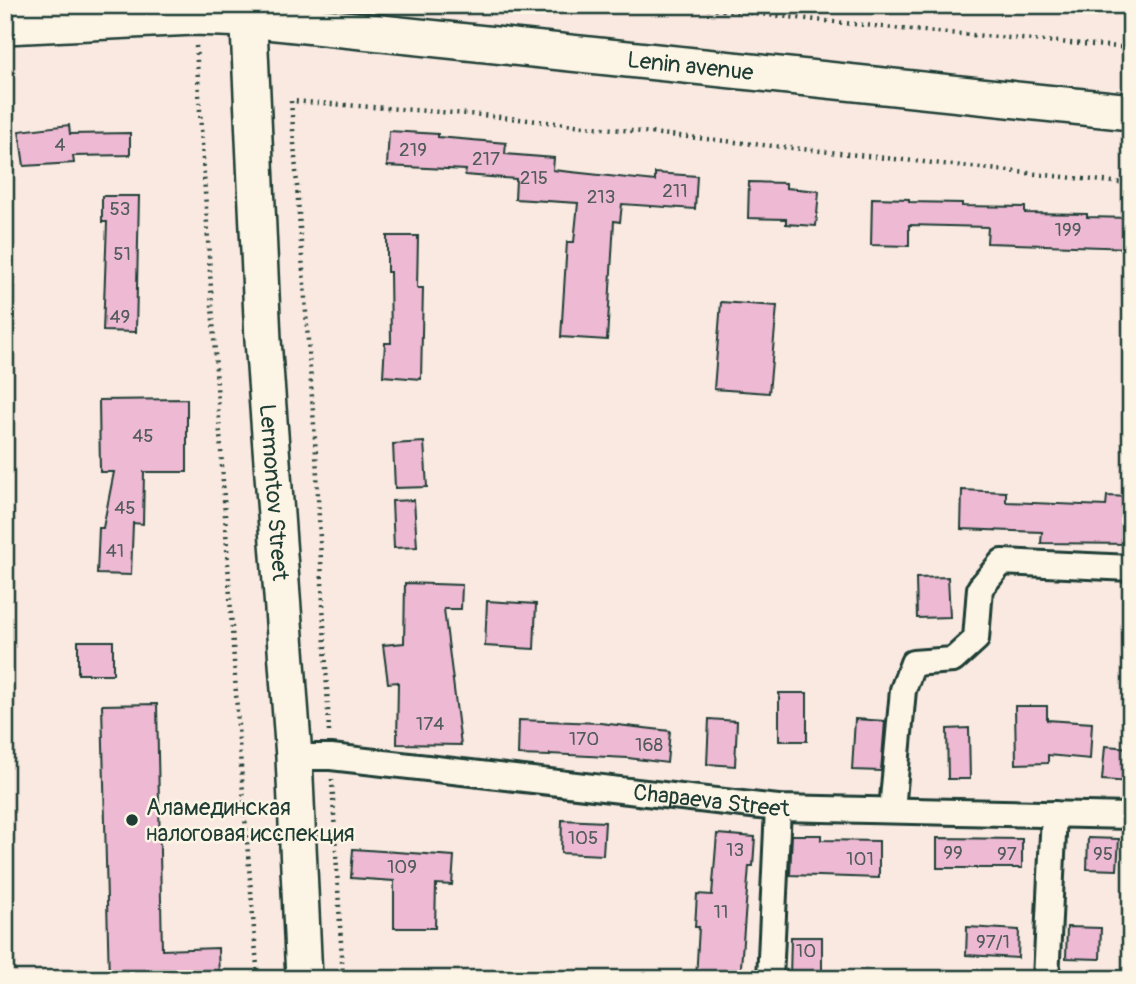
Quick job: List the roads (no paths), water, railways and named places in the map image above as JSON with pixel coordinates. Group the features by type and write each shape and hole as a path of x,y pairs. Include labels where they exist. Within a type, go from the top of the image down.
{"main road":[{"name":"Lenin avenue","path":"5,26 248,12 1131,111"},
{"name":"Lermontov Street","path":"248,12 263,340 294,757 304,979"}],"street":[{"path":"892,810 903,690 913,663 953,660 976,639 980,588 1002,562 1131,568"},
{"name":"Chapaeva Street","path":"294,757 331,757 778,808 1131,816"},
{"path":"770,979 778,808"},
{"path":"1046,979 1054,814"}],"place":[{"name":"Аламединская налоговая исспекция","path":"132,820"}]}
